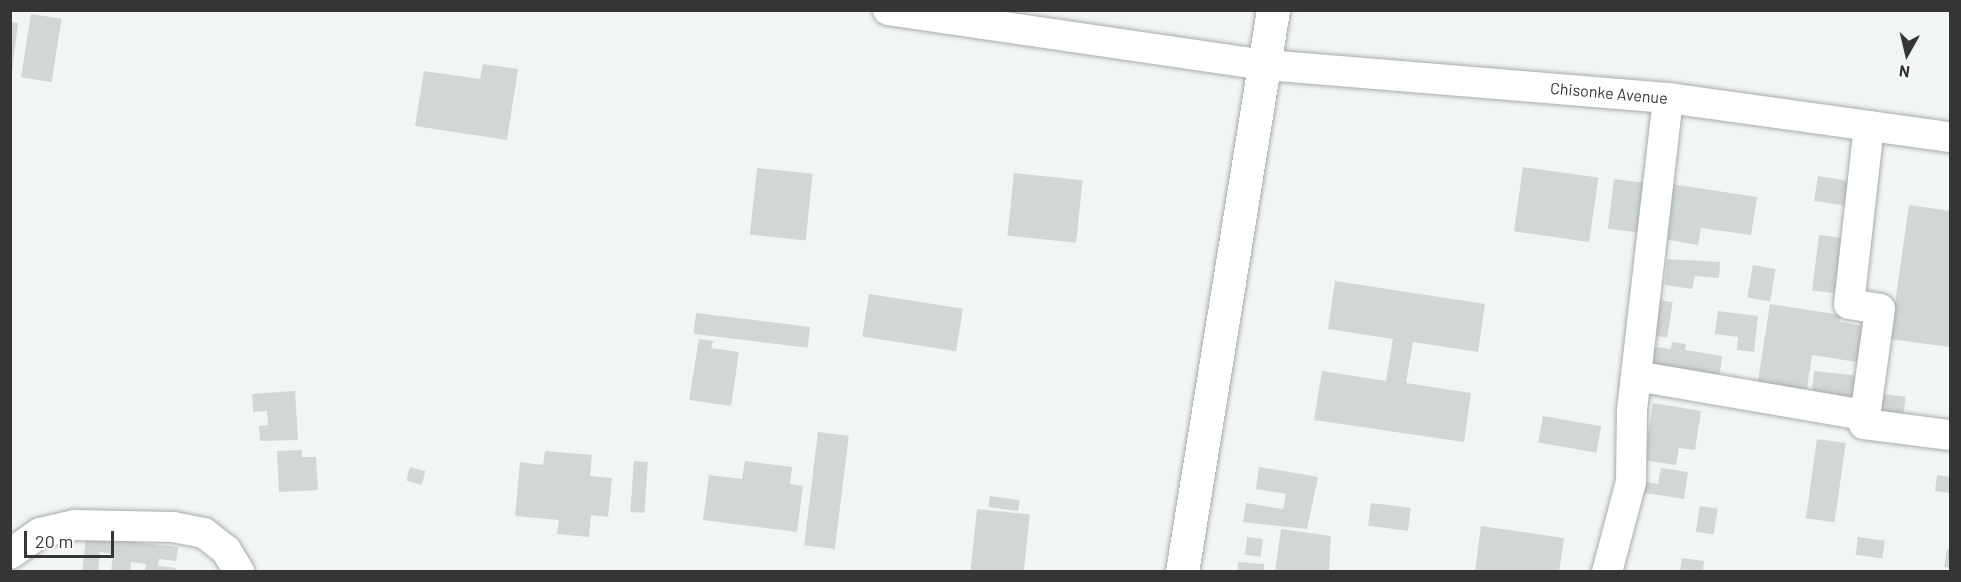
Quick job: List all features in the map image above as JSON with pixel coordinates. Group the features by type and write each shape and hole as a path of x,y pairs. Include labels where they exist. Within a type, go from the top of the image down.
{"main road":[{"path":"1182,572 1259,81 1266,65 1273,10"}],"street":[{"name":"Chisonke Avenue","path":"888,10 1266,65 1668,98 1950,137"},
{"path":"1607,572 1631,482 1636,376 1668,98"},
{"path":"1869,126 1849,304 1880,309 1863,424 1950,435"},
{"path":"1636,376 1865,415"},
{"path":"10,554 40,533 76,525 173,527 204,533 226,550 239,572"}],"building":[{"path":"31,14 62,19 52,82 21,77"},
{"path":"10,22 18,23 12,72 10,72"},
{"path":"483,64 518,69 507,140 415,126 424,71 480,79"},
{"path":"1523,167 1598,178 1589,242 1514,231"},
{"path":"757,168 813,174 806,240 750,235"},
{"path":"1014,173 1083,180 1076,243 1007,236"},
{"path":"1818,176 1850,181 1846,206 1814,201"},
{"path":"1614,179 1649,183 1643,233 1608,229"},
{"path":"1671,184 1757,197 1751,235 1701,228 1698,245 1658,238"},
{"path":"1909,205 1950,211 1950,347 1890,339"},
{"path":"1819,235 1843,238 1836,294 1812,291"},
{"path":"1667,259 1720,262 1719,278 1695,276 1692,289 1665,285"},
{"path":"1753,265 1776,269 1770,301 1747,297"},
{"path":"1335,281 1485,304 1478,352 1413,342 1406,383 1471,393 1464,442 1314,420 1322,371 1386,381 1393,339 1328,329"},
{"path":"869,294 963,309 956,351 862,336"},
{"path":"1653,299 1673,302 1667,338 1647,335"},
{"path":"1770,304 1841,315 1840,322 1868,327 1863,363 1812,355 1805,402 1756,394"},
{"path":"1718,311 1758,316 1754,352 1737,350 1738,337 1715,334"},
{"path":"696,313 810,327 808,348 693,334"},
{"path":"699,339 713,341 711,348 739,352 731,406 689,400"},
{"path":"1672,342 1686,344 1685,350 1722,356 1719,381 1647,364 1649,346 1671,349"},
{"path":"1814,371 1858,376 1854,409 1810,405"},
{"path":"295,391 298,440 260,441 259,426 268,425 267,411 253,412 252,394"},
{"path":"1878,393 1906,397 1902,421 1875,417"},
{"path":"1653,403 1701,411 1695,450 1679,448 1676,465 1644,460"},
{"path":"1543,416 1601,426 1596,453 1538,443"},
{"path":"818,432 849,436 835,549 804,545"},
{"path":"1817,439 1846,443 1835,522 1806,518"},
{"path":"302,450 302,457 316,457 318,490 279,492 277,451"},
{"path":"545,451 592,455 590,476 612,478 608,517 591,515 589,537 557,534 559,520 515,516 520,462 543,465"},
{"path":"634,461 648,462 644,513 630,512"},
{"path":"745,461 792,467 790,484 803,486 797,532 703,520 709,475 742,479"},
{"path":"410,467 425,471 422,485 406,481"},
{"path":"1259,467 1318,477 1307,529 1243,522 1246,503 1283,509 1286,494 1256,489"},
{"path":"1661,468 1688,472 1684,499 1639,492 1641,481 1658,484"},
{"path":"1937,475 1950,477 1950,493 1935,491"},
{"path":"990,496 1020,500 1018,511 988,507"},
{"path":"1371,503 1411,508 1408,531 1368,526"},
{"path":"1700,506 1718,509 1714,534 1696,532"},
{"path":"977,509 1030,515 1024,572 971,570"},
{"path":"1481,526 1564,538 1559,572 1475,572"},
{"path":"1281,529 1331,536 1329,572 1275,572"},
{"path":"86,537 178,547 176,561 159,559 158,566 176,568 175,572 145,572 146,564 131,562 130,572 111,572 113,554 100,552 98,572 82,572"},
{"path":"1247,537 1263,539 1261,557 1245,555"},
{"path":"1858,537 1885,541 1882,559 1855,555"},
{"path":"1947,549 1950,549 1950,568 1944,567"},
{"path":"1682,558 1704,561 1703,572 1680,572"},
{"path":"1238,562 1264,564 1264,572 1238,572"}]}
